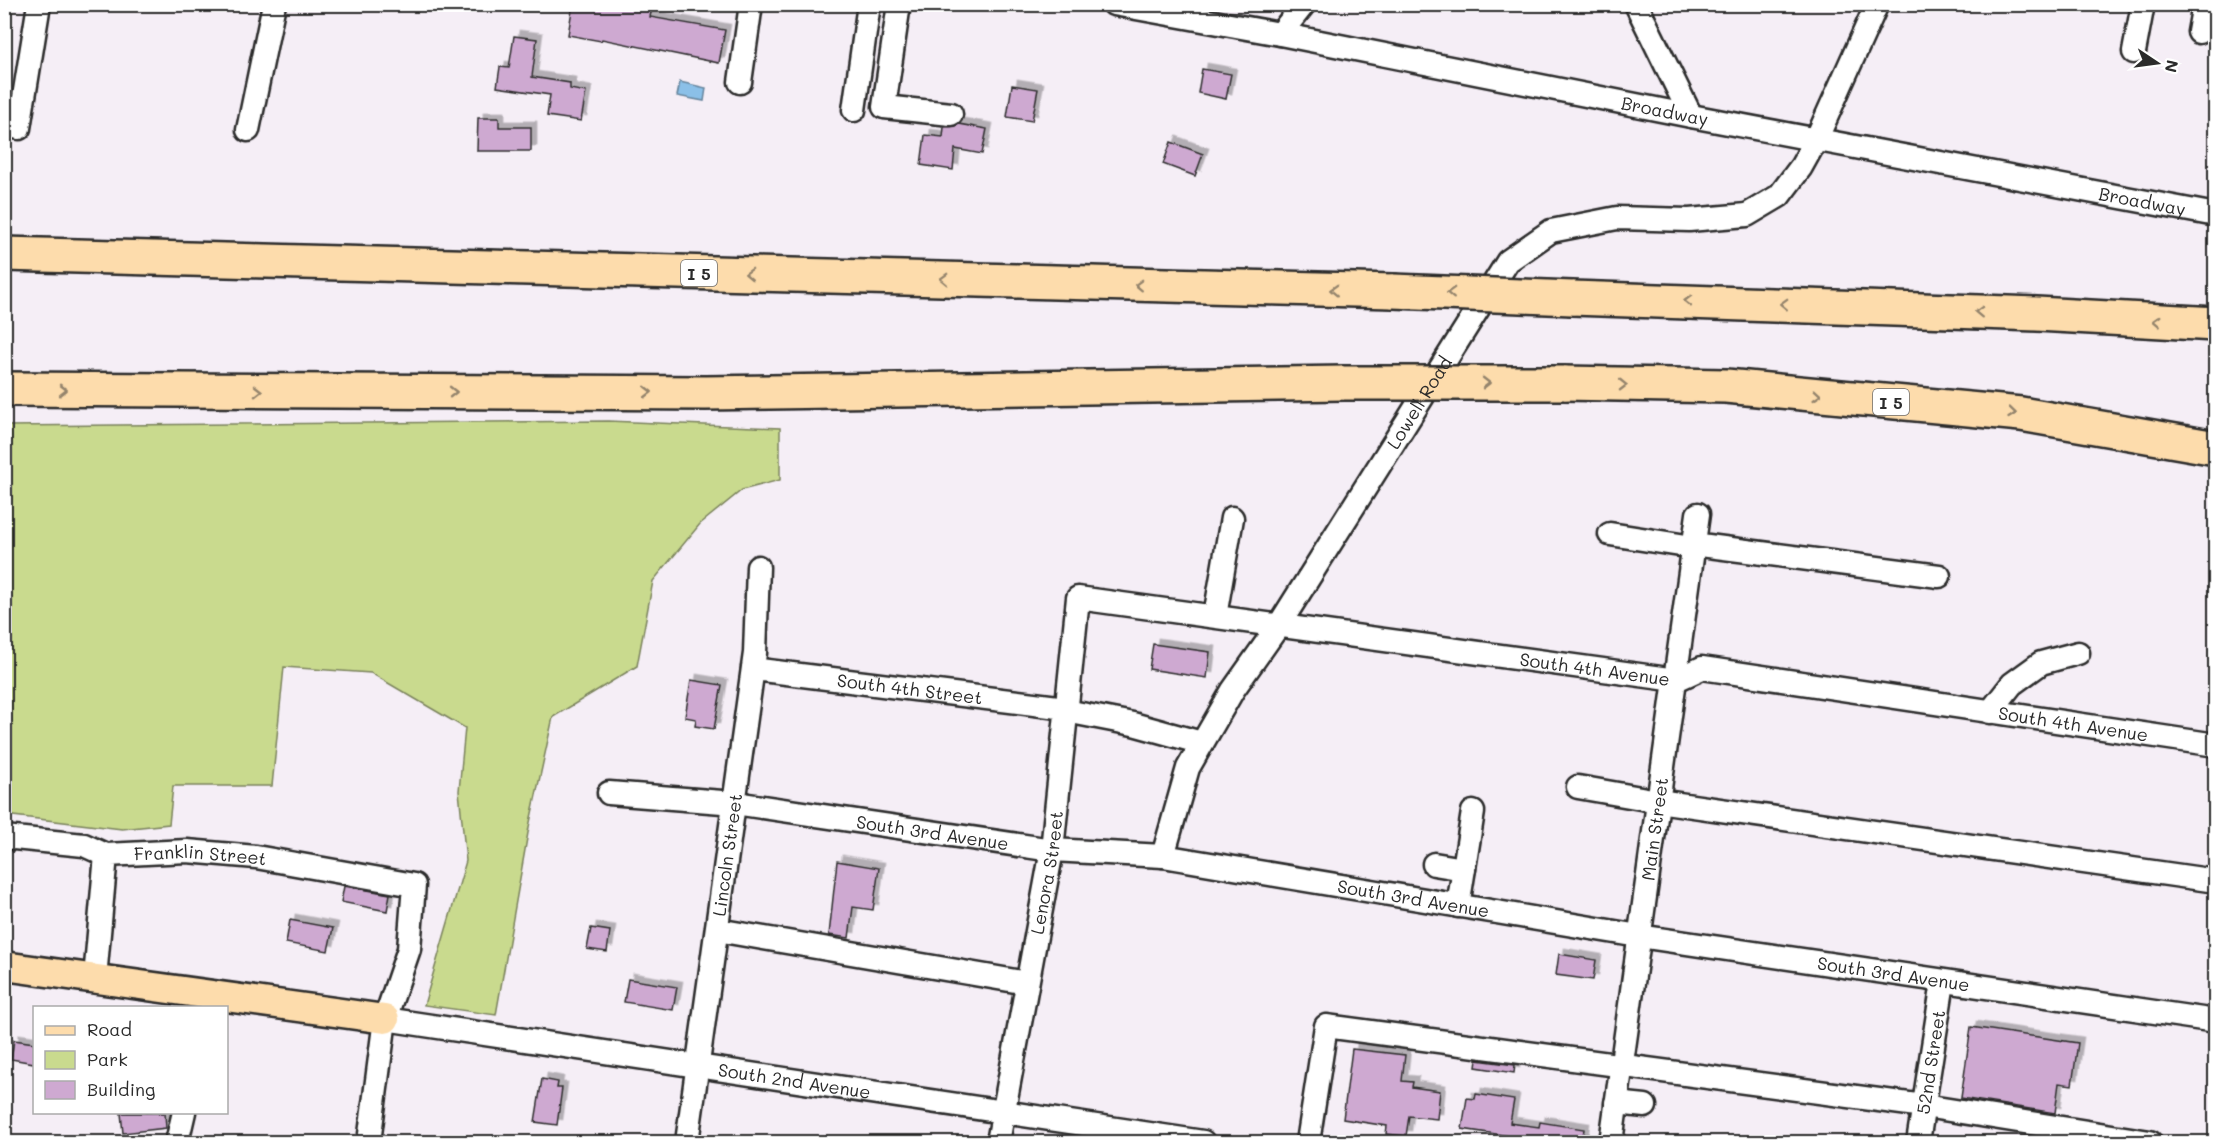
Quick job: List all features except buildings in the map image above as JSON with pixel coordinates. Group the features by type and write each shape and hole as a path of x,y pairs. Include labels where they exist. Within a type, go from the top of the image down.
{"highway":[{"name":"I 5","path":"4,254 1393,291 1979,312 2216,324"},
{"name":"I 5","path":"4,390 706,393 1344,383 1726,386 2009,413 2216,448"}],"main road":[{"path":"4,966 95,978 201,1000 385,1019"}],"street":[{"path":"12,126 39,4"},
{"path":"248,130 274,4"},
{"path":"740,82 751,4"},
{"path":"854,110 869,4"},
{"path":"899,4 884,107 951,114"},
{"name":"Broadway","path":"1114,4 2216,215"},
{"path":"1280,34 1304,4"},
{"path":"1636,4 1691,116"},
{"name":"Lowell Road","path":"1163,856 1188,768 1202,743 1233,690 1279,625 1508,261 1551,231 1617,218 1689,220 1747,215 1779,196 1801,167 1816,140 1877,4"},
{"path":"2134,52 2144,4"},
{"path":"2199,32 2204,4"},
{"name":"Main Street","path":"1611,1143 1698,514"},
{"path":"1215,616 1232,518"},
{"path":"1610,534 1939,576"},
{"name":"Lincoln Street","path":"687,1143 755,653 758,567"},
{"name":"South 4th Avenue","path":"1078,598 1676,680 1702,668 2216,745"},
{"name":"Lenora Street","path":"998,1143 1052,850 1078,598"},
{"path":"1990,712 2012,684 2041,663 2078,653"},
{"name":"South 4th Street","path":"753,669 1066,710 1133,723 1202,743"},
{"path":"1578,787 1658,801 2216,881"},
{"name":"South 3rd Avenue","path":"609,793 735,803 1052,850 1163,856 1639,936 2216,1021"},
{"path":"1458,906 1473,812"},
{"path":"4,837 84,845 106,855"},
{"name":"Franklin Street","path":"95,978 106,855 187,851 256,857 414,885 409,949 385,1019"},
{"path":"1434,864 1464,869"},
{"path":"717,930 1027,983"},
{"name":"52nd Street","path":"1918,1143 1943,981"},
{"path":"369,1143 385,1019"},
{"name":"South 2nd Avenue","path":"385,1019 697,1064 1203,1143"},
{"path":"1308,1143 1326,1026 1924,1106 2150,1143"},
{"path":"1616,1103 1645,1106"},
{"path":"177,1143 184,1114"}],"green space":[{"path":"608,421 780,428 780,480 742,490 700,524 653,581 637,666 553,717 529,827 496,1015 424,1005 466,861 459,791 465,728 371,673 284,667 272,786 173,786 169,824 122,829 5,815 5,426"}],"water":[{"path":"680,82 706,88 704,101 677,96"}]}
